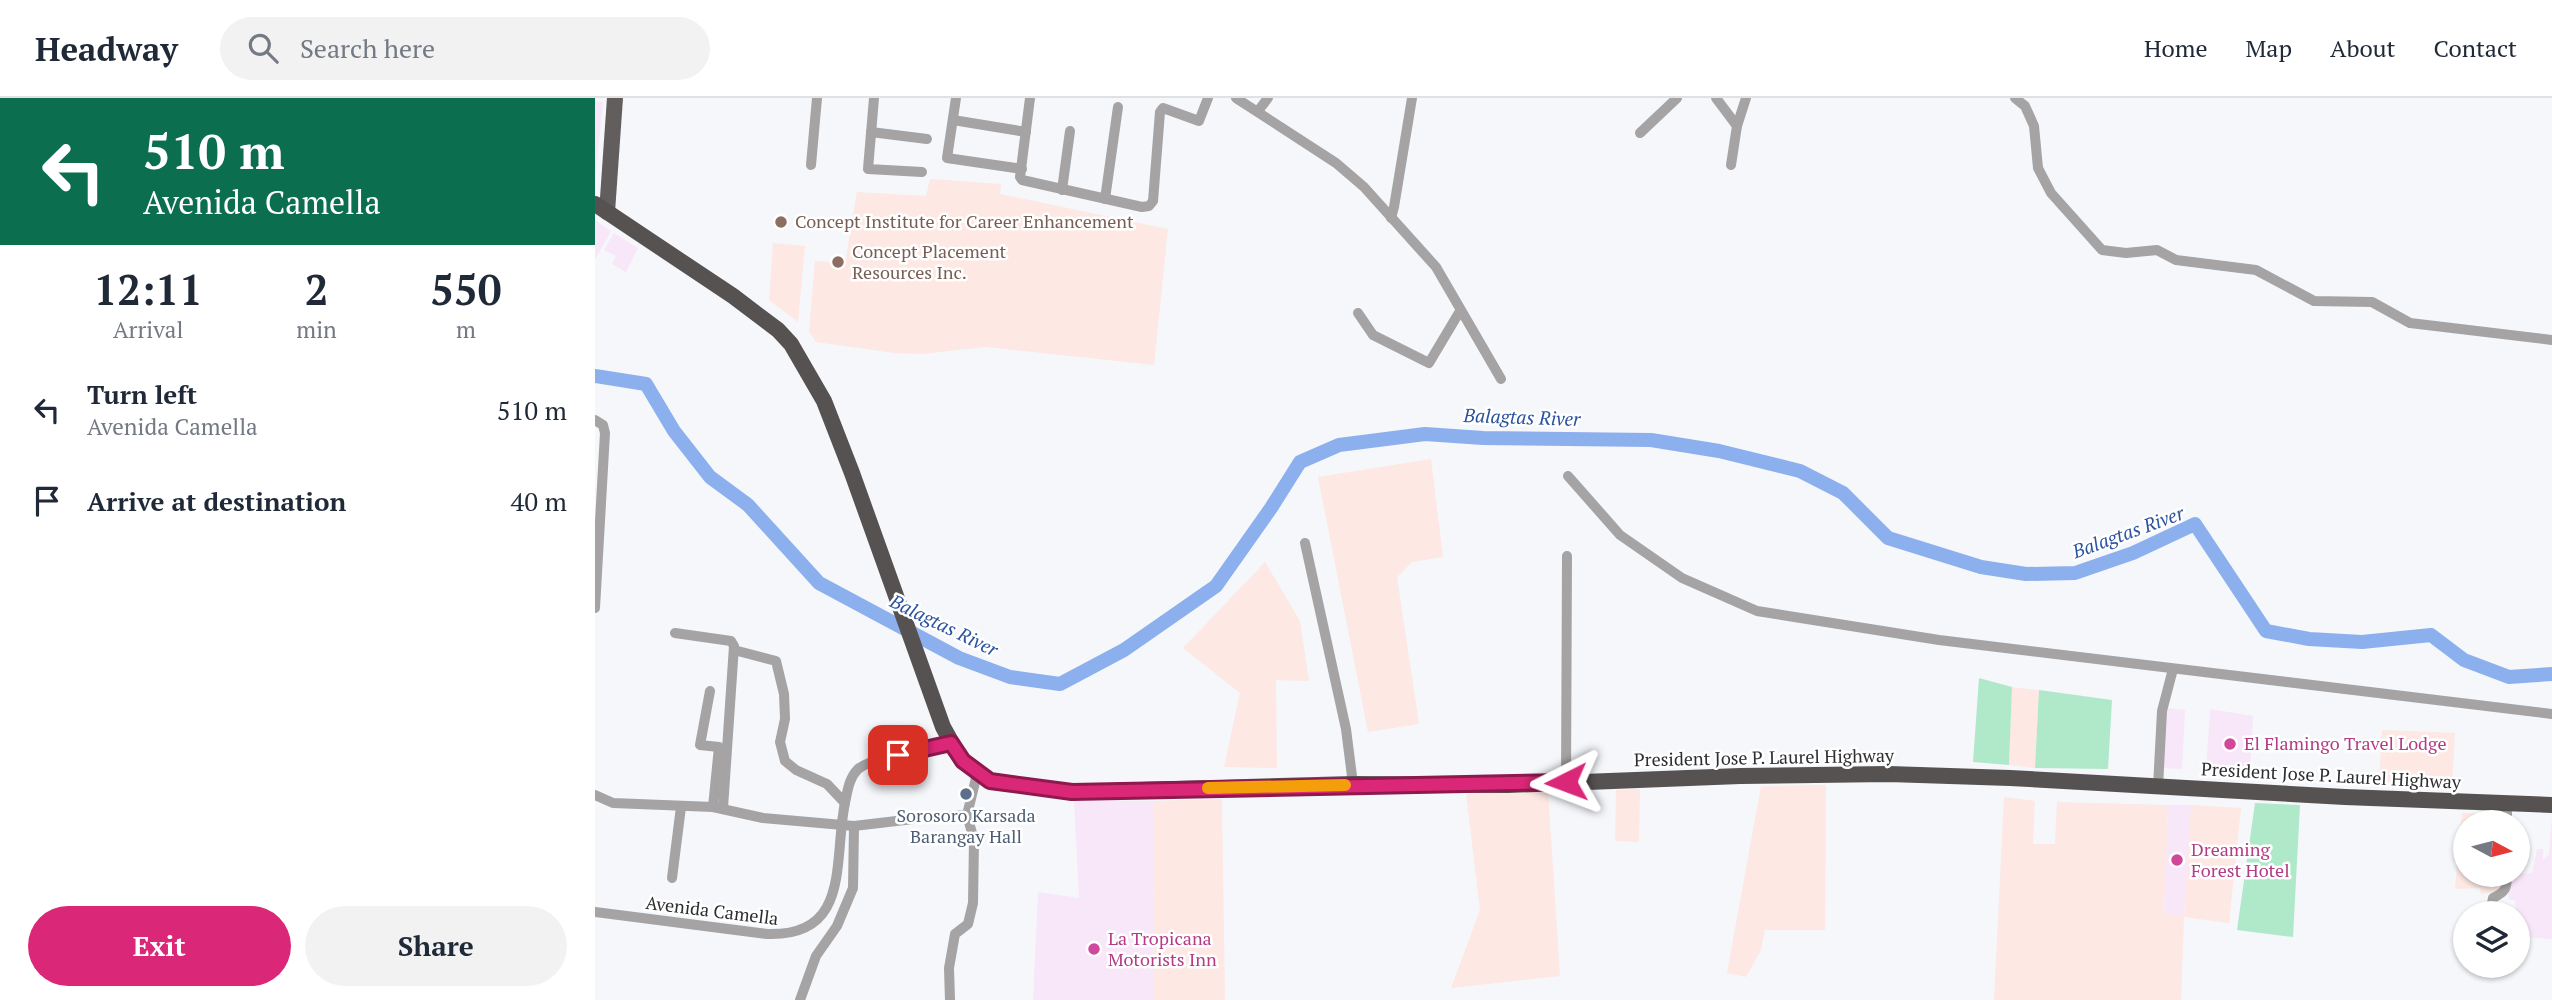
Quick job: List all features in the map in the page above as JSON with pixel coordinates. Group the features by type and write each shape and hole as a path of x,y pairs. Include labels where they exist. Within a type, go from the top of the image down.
{"highway":[{"path":"601,208 764,318 792,344 824,401 951,743 963,761 977,774"},
{"name":"President Jose P. Laurel Highway","path":"977,774 990,781 1072,792 1353,784 1507,785 1739,776 1889,774 2552,805"}],"main road":[{"path":"601,208 615,98"}],"street":[{"path":"811,165 817,98"},
{"path":"874,98 868,169 922,172"},
{"path":"956,98 947,158 1022,169"},
{"path":"1030,98 1020,177 1022,180 1142,207 1149,206 1153,201 1160,112 1163,108 1168,108 1199,121 1208,98"},
{"path":"1236,98 1336,163 1364,187 1436,267 1501,379"},
{"path":"1258,111 1268,98"},
{"path":"1391,218 1412,98"},
{"path":"1640,133 1677,98"},
{"path":"1716,98 1737,126"},
{"path":"1731,166 1737,126 1746,98"},
{"path":"2015,98 2025,106 2034,126 2038,168 2051,193 2102,250 2126,253 2157,250 2176,260 2256,270 2314,301 2372,302 2410,323 2552,340"},
{"path":"1105,199 1118,107"},
{"path":"953,120 1026,132"},
{"path":"1062,190 1070,131"},
{"path":"871,132 927,139"},
{"path":"1358,313 1374,335 1429,362 1460,311"},
{"path":"595,421 603,425 605,433 595,608"},
{"path":"1568,475 1620,535 1682,578 1757,611 1939,640 2552,715"},
{"path":"1305,543 1346,729 1353,784"},
{"path":"1566,782 1567,556"},
{"path":"675,633 731,641 734,646 718,808"},
{"path":"734,650 776,661 784,694 785,719 780,742 785,761 796,770 827,784 845,803"},
{"path":"2158,787 2162,711 2173,669"},
{"path":"710,691 701,744 719,747 718,808"},
{"name":"Avenida Camella","path":"595,912 767,934 786,935 801,930 823,915 835,891 845,803 850,780 857,770 872,761 951,743"},
{"path":"950,1000 949,968 955,934 968,925 973,903 974,840 967,815 977,774"},
{"path":"595,795 613,803 718,808 763,818 854,826 967,815"},
{"path":"2507,804 2507,810"},
{"path":"671,878 681,807"},
{"path":"800,1000 816,956 837,926 853,888 854,826"},
{"path":"2492,901 2493,898 2503,894 2505,887"}],"shaded area":[{"path":"595,101 603,102 595,178"},
{"path":"930,179 1001,184 1000,194 1168,229 1154,365 985,347 923,354 894,353 816,342 809,331 815,261 845,263 857,192 926,196"},
{"path":"595,220 611,231 595,260"},
{"path":"614,233 638,248 626,272 612,264 616,256 604,250"},
{"path":"773,243 805,246 798,322 769,300"},
{"path":"1431,459 1443,557 1412,562 1397,577 1419,724 1368,732 1318,477"},
{"path":"1265,562 1300,621 1309,681 1276,680 1277,768 1224,767 1240,693 1183,648"},
{"path":"2012,687 2039,690 2035,768 2009,765"},
{"path":"2165,708 2185,710 2182,769 2162,768"},
{"name":"El Flamingo Travel Lodge","path":"2210,709 2253,716 2250,774 2206,772"},
{"path":"2382,730 2455,733 2452,785 2379,781"},
{"path":"1826,785 1825,930 1765,930 1761,950 1746,977 1727,973 1761,786"},
{"path":"1640,789 1639,842 1615,841 1616,790"},
{"path":"1548,790 1560,976 1451,988 1480,910 1466,794"},
{"path":"2004,797 2035,801 2033,844 2055,844 2057,802 2168,805 2164,914 2184,916 2191,805 2241,808 2229,923 2184,917 2181,1000 1994,1000"},
{"path":"1222,799 1225,1000 1154,1000 1153,801"},
{"name":"La Tropicana Motorists Inn","path":"1074,801 1153,801 1154,1000 1033,1000 1038,892 1079,898"},
{"name":"Dreaming Forest Hotel","path":"2168,805 2191,805 2184,916 2164,915"},
{"path":"2552,817 2552,939 2530,938 2530,901 2509,900 2508,887 2531,887 2531,873 2537,849 2543,849 2543,860 2549,854"},
{"path":"2501,887 2499,891 2481,894 2480,888 2455,889"}],"green space":[{"path":"1979,678 2012,687 2009,765 1973,762"},
{"path":"2039,690 2112,700 2108,769 2035,768"},
{"path":"2255,803 2300,805 2293,937 2237,930"}],"waterway":[{"name":"Balagtas River","path":"595,376 646,384 674,431 710,477 748,505 819,583 959,658 1010,677 1060,684 1124,650 1216,586 1300,462 1339,445 1425,434 1483,438 1651,440 1719,451 1800,471 1843,493 1888,538 1981,567 2026,574 2075,573 2133,553 2195,524 2266,631 2309,639 2362,642 2431,635 2464,660 2509,677 2552,674"}],"slow traffic":[{"path":"1208,788 1345,785"}],"place":[{"name":"Concept Institute for Career Enhancement","path":"781,222"},
{"name":"Concept Placement Resources Inc.","path":"838,262"},
{"name":"El Flamingo Travel Lodge","path":"2230,744"},
{"name":"Sorosoro Karsada Barangay Hall","path":"966,794"},
{"name":"Dreaming Forest Hotel","path":"2177,860"},
{"name":"La Tropicana Motorists Inn","path":"1094,949"}],"route":[{"path":"898,755 951,743 963,761 977,774 990,781 1072,792 1353,784 1507,785 1566,782"}]}
